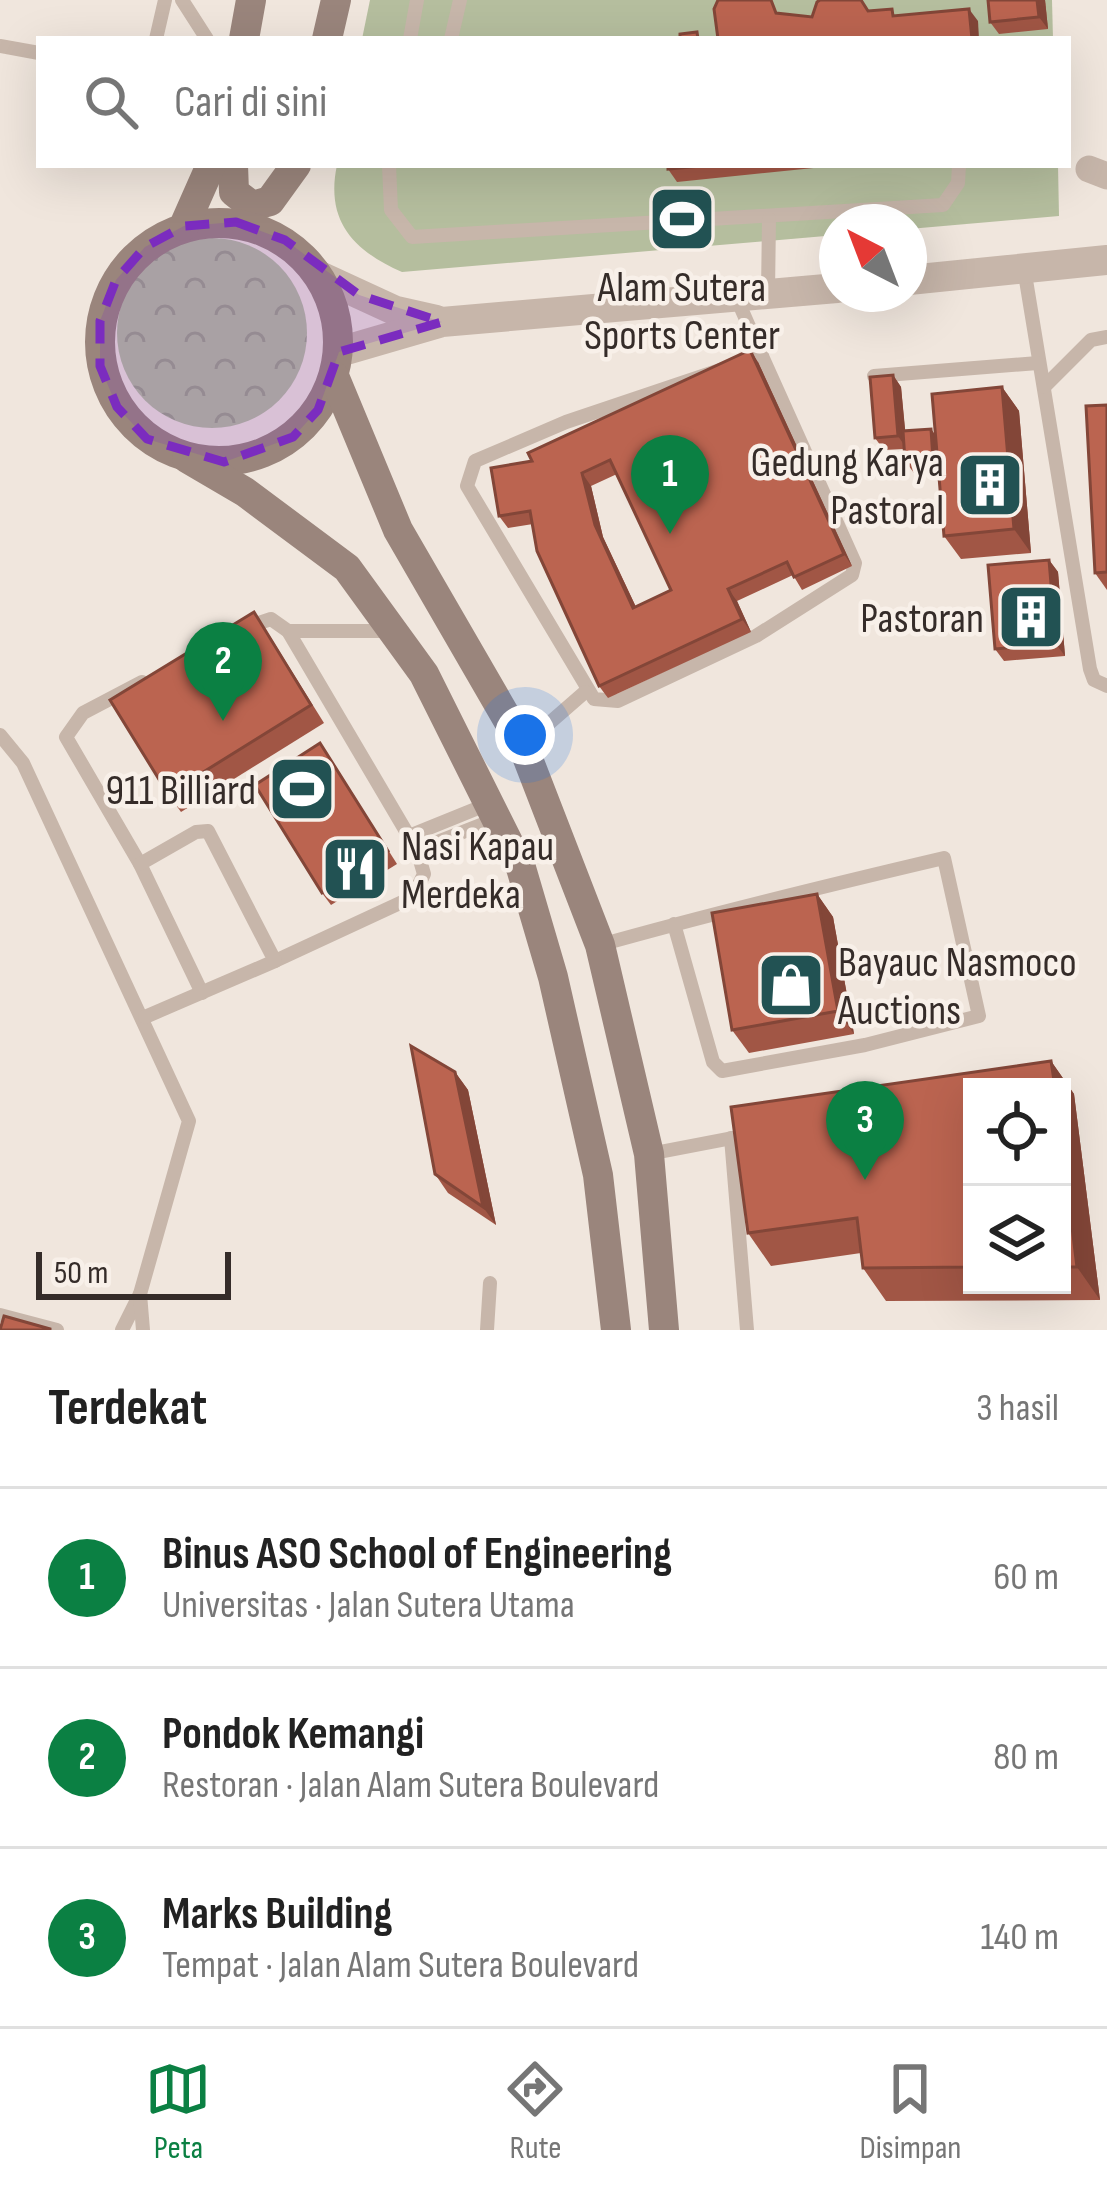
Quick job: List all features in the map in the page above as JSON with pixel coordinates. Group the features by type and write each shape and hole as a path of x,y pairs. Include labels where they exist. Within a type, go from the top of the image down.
{"main road":[{"path":"245,36 251,0"},
{"path":"328,36 336,0"},
{"path":"184,226 211,168"},
{"path":"233,168 234,193 252,206 262,206 294,168"},
{"path":"285,240 297,168"},
{"path":"616,1330 598,1175 553,977 521,868 424,674 347,568 245,492 147,439 117,407 100,366 100,321 116,280 145,247 184,226 236,222 285,240 320,276 336,312 336,364 398,530 523,746 600,945 649,1154 664,1330"},
{"path":"187,458 224,462 260,454 292,437 318,410 336,364"}],"street":[{"path":"927,278 1107,260"},
{"path":"320,276 396,310 442,322"},
{"path":"336,364 442,322 819,290"}],"lane":[{"path":"157,36 165,0"},
{"path":"182,0 205,36"},
{"path":"411,36 417,0"},
{"path":"452,36 460,0"},
{"path":"0,46 36,52"},
{"path":"393,168 391,210 412,237 943,205 958,184 959,168"},
{"path":"762,356 566,422 476,461 467,474 466,486 585,692 604,703 618,701 756,636 852,575 855,563 762,356 753,297 769,219"},
{"path":"1024,268 1090,669 1094,680 1107,686"},
{"path":"1044,387 1091,340 1107,337"},
{"path":"874,376 1038,363"},
{"path":"145,1017 413,897 424,874 413,843 289,631 271,619 238,632"},
{"path":"289,631 395,632"},
{"path":"160,672 82,713 66,737 140,864 202,993"},
{"path":"523,746 585,692"},
{"path":"0,736 22,763 145,1017 189,1121 140,1294 122,1330"},
{"path":"413,843 492,811"},
{"path":"140,864 196,832 208,831 275,961"},
{"path":"600,945 674,924 944,858 979,1016 865,1045 719,1070 674,924"},
{"path":"649,1154 774,1130"},
{"path":"731,1138 747,1330"},
{"path":"487,1330 490,1283"},
{"path":"140,1294 143,1330"},
{"path":"0,1315 57,1330"}],"highlighted area":[{"path":"236,222 285,240 359,295 442,322 339,352 318,410 293,437 224,462 147,439 117,407 100,366 100,321 116,280 145,247 184,226"}],"green space":[{"path":"370,0 1052,0 1053,36 363,36"},
{"name":"Alam Sutera Sports Center","path":"337,168 1058,168 1059,216 927,227 927,204 819,204 819,237 402,272 357,244 335,202"},
{"path":"212,238 248,245 279,266 300,297 307,333 300,369 279,400 248,421 212,428 176,421 145,400 124,369 117,333 124,297 145,266 176,245"}],"building":[{"path":"718,0 771,0 776,13 812,17 820,0 861,0 868,11 892,9 893,16 969,9 972,36 718,36 714,9"},
{"path":"988,0 1037,0 1039,17 990,22"},
{"path":"750,350 844,554 794,577 787,562 728,589 742,619 599,686 537,551 530,511 499,516 491,468 532,461 528,453","holes":["610,460 671,590 633,608 595,525 582,473"]},
{"path":"893,375 898,436 875,438 870,377"},
{"name":"Gedung Karya Pastoral","path":"1002,387 1014,529 944,536 932,394"},
{"path":"1107,405 1107,572 1095,573 1086,406"},
{"path":"931,429 933,459 905,461 903,431"},
{"name":"Pastoran","path":"1049,560 1056,644 995,649 988,565"},
{"path":"254,612 311,705 168,794 110,700"},
{"path":"320,743 388,851 322,893 255,785"},
{"name":"Bayauc Nasmoco Auctions","path":"817,894 838,1011 732,1030 712,913"},
{"path":"411,1046 455,1072 483,1207 435,1174"},
{"path":"1051,1061 1054,1078 963,1078 963,1267 863,1268 857,1218 748,1233 731,1107"},
{"path":"1071,1219 1077,1267 1071,1267"},
{"path":"4,1316 50,1329 50,1330 0,1330"}],"place":[{"name":"Alam Sutera Sports Center","path":"682,219"},
{"name":"Gedung Karya Pastoral","path":"990,485"},
{"name":"Binus ASO School of Engineering","path":"670,534"},
{"name":"Pastoran","path":"1031,617"},
{"name":"Pondok Kemangi","path":"223,721"},
{"name":"911 Billiard","path":"302,789"},
{"name":"Nasi Kapau Merdeka","path":"355,869"},
{"name":"Bayauc Nasmoco Auctions","path":"791,985"},
{"name":"Marks Building","path":"865,1180"}]}
